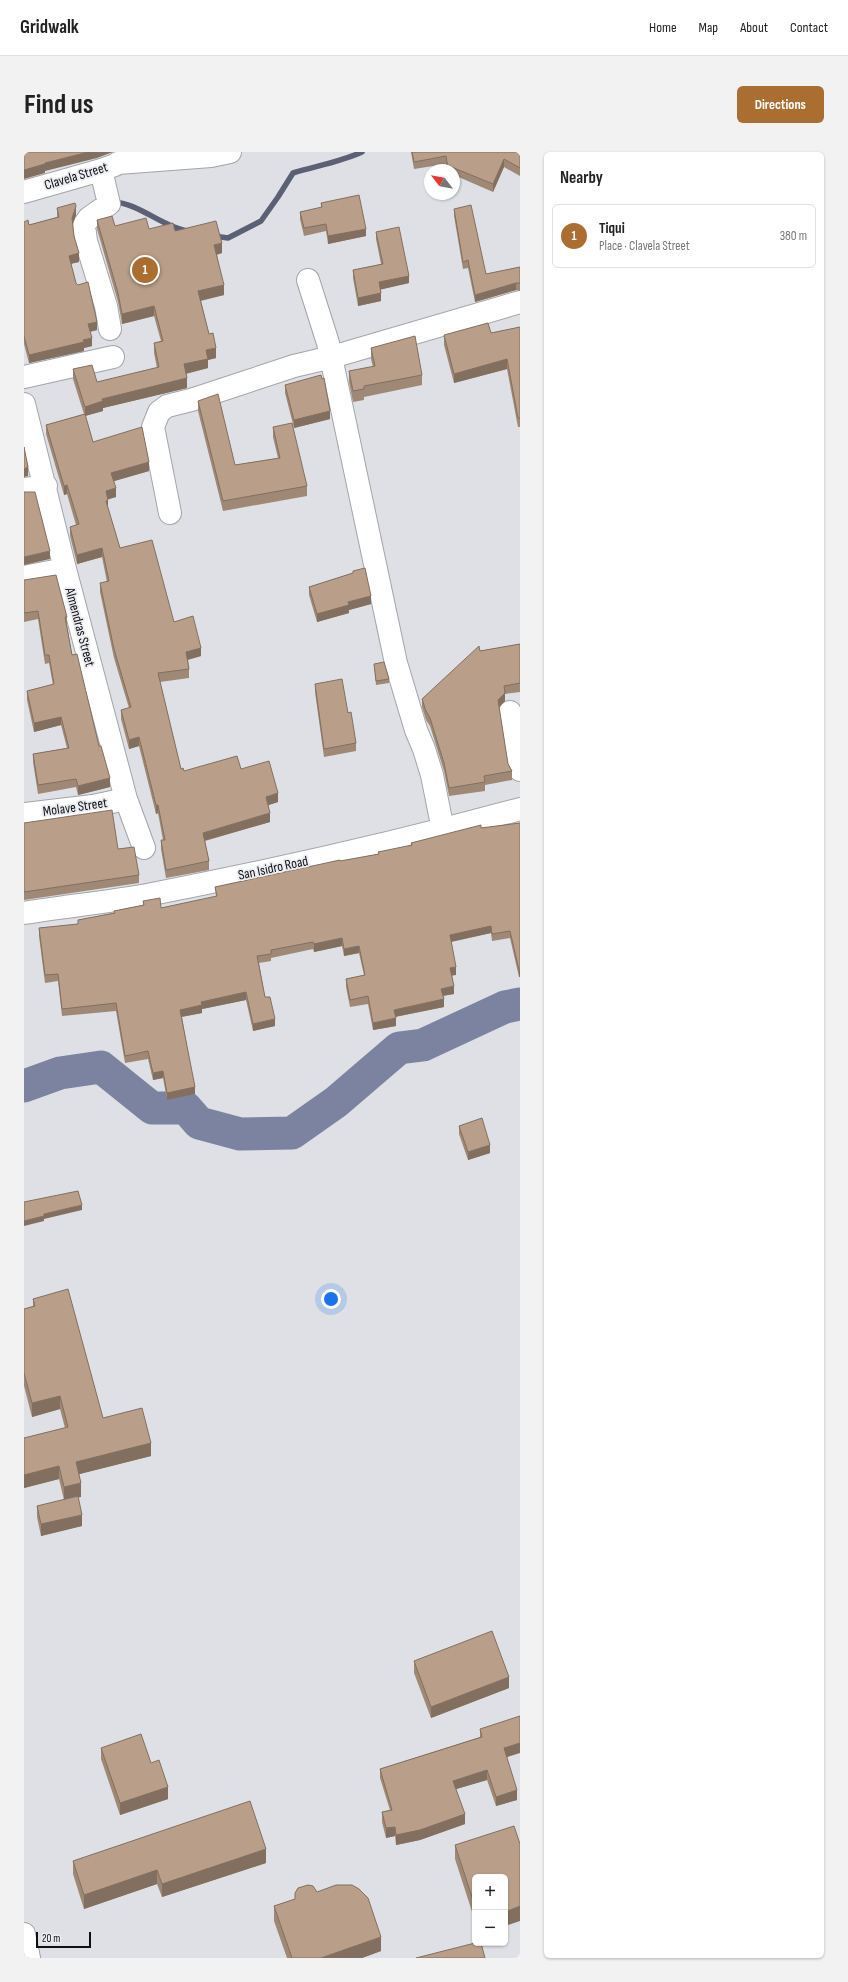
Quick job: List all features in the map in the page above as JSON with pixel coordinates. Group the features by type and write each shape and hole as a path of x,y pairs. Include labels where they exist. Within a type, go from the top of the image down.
{"street":[{"name":"Clavela Street","path":"24,192 110,166 211,156 230,152"},
{"path":"110,166 108,204 89,218 84,225 91,262 106,306 110,329"},
{"path":"308,280 332,357 396,663 416,730 432,775 443,830"},
{"path":"170,513 153,427 160,412 167,406 191,400 294,366 332,357 520,302"},
{"path":"24,377 112,357"},
{"name":"Almendras Street","path":"24,404 46,486 65,569 126,799 144,848"},
{"path":"24,489 46,486"},
{"path":"24,577 65,569"},
{"path":"510,712 520,770"},
{"name":"Molave Street","path":"25,810 93,806 126,799"},
{"name":"San Isidro Road","path":"24,913 151,894 443,830 520,809"},
{"path":"24,1934 29,1958"}],"building":[{"path":"24,152 88,152 24,170"},
{"path":"412,152 520,152 520,168 504,159 493,184 460,170 460,164 447,164 446,156 414,162"},
{"path":"359,195 366,229 328,236 326,224 304,228 300,212 322,207 321,203"},
{"path":"75,203 76,206 72,218 74,236 79,253 69,256 76,283 78,285 88,282 97,322 88,324 92,338 83,340 84,342 29,355 24,336 24,222 28,220 29,225 59,217 57,208"},
{"path":"471,205 486,274 520,267 520,283 475,295 468,260 463,262 454,209"},
{"path":"112,216 115,226 146,218 149,229 173,223 175,231 216,221 222,243 214,245 224,285 198,291 209,334 213,333 216,348 206,350 208,359 184,364 187,378 102,399 103,401 85,407 73,369 92,365 97,382 159,367 154,343 163,341 154,306 122,314 118,293 97,220"},
{"path":"399,227 409,276 379,282 381,293 358,298 353,270 383,264 376,232"},
{"path":"488,323 491,333 520,327 520,418 518,418 507,359 454,374 444,335"},
{"path":"415,336 422,375 364,386 364,389 353,391 349,371 375,366 371,348"},
{"path":"321,375 322,379 324,378 330,411 294,420 285,385"},
{"path":"218,394 235,465 280,458 273,427 292,423 307,486 223,501 198,401"},
{"path":"85,414 93,442 142,427 149,462 111,473 116,488 106,491 108,500 106,501 120,548 152,540 174,622 193,616 201,648 186,652 189,669 158,673 181,769 183,768 184,771 237,756 241,769 269,761 278,793 266,797 270,813 203,833 209,861 166,870 161,840 165,840 158,805 156,805 139,737 129,740 121,710 131,707 114,649 100,583 109,581 102,548 77,555 70,527 79,524 67,485 64,486 46,425"},
{"path":"24,447 28,467 24,469"},
{"path":"24,492 35,492 50,551 24,557"},
{"path":"365,568 371,596 348,602 349,605 317,614 309,587"},
{"path":"56,575 67,617 65,617 72,655 77,654 99,746 101,746 110,778 78,786 76,779 38,785 33,754 69,748 61,717 34,723 27,691 54,684 49,655 45,655 38,611 24,613 24,580"},
{"path":"520,644 520,683 504,686 505,693 498,700 508,764 512,771 484,776 485,782 449,788 444,763 430,718 422,699 479,646 480,651"},
{"path":"384,662 389,679 376,681 374,664"},
{"path":"342,679 348,713 351,712 356,743 324,749 315,684"},
{"path":"112,810 118,849 134,847 139,875 24,892 24,823"},
{"path":"520,823 520,970 510,931 492,934 491,926 450,935 456,967 450,968 454,986 441,989 444,999 394,1010 396,1018 373,1023 368,996 350,1000 346,979 365,975 359,946 344,949 342,938 314,944 313,942 271,950 271,954 257,956 265,997 270,997 275,1019 253,1024 246,992 201,1002 202,1005 180,1010 195,1087 167,1093 163,1071 153,1073 148,1051 125,1056 116,1003 62,1009 58,974 45,975 39,928 78,924 78,920 115,913 114,911 144,905 143,901 160,898 161,908 217,896 215,887 340,860 379,854 378,852 412,845 411,843 481,825 481,828"},
{"path":"482,1118 490,1145 468,1152 459,1126"},
{"path":"78,1191 82,1205 44,1214 44,1216 24,1221 24,1202"},
{"path":"68,1289 103,1418 142,1408 151,1443 76,1462 81,1483 64,1487 59,1466 24,1475 24,1438 68,1427 60,1396 32,1403 24,1373 24,1309 35,1306 33,1299"},
{"path":"78,1496 82,1515 41,1524 37,1506"},
{"path":"492,1631 509,1677 431,1707 414,1661"},
{"path":"520,1716 520,1743 504,1748 517,1790 496,1797 487,1770 453,1781 465,1814 420,1830 396,1835 395,1827 386,1828 382,1812 392,1810 380,1769 482,1737 480,1729"},
{"path":"141,1734 151,1763 159,1760 168,1787 120,1803 101,1748"},
{"path":"250,1801 266,1849 162,1884 157,1870 84,1895 73,1861"},
{"path":"514,1826 520,1844 520,1906 508,1911 508,1874 472,1874 472,1897 455,1845"},
{"path":"308,1885 313,1886 317,1892 336,1885 352,1885 359,1889 368,1898 381,1937 321,1958 292,1958 274,1906 295,1899 295,1893 298,1888"},
{"path":"472,1944 472,1946 482,1946 485,1958 416,1958"}],"waterway":[{"path":"214,236 228,238 261,221 293,173 337,161 362,152"},
{"path":"113,202 132,206 169,225 188,231"},
{"path":"24,1086 60,1073 101,1067 152,1108 186,1108 199,1123 240,1134 292,1133 336,1102 399,1048 423,1045 505,1007 520,1004"}],"place":[{"name":"Tiqui","path":"145,270"}]}
